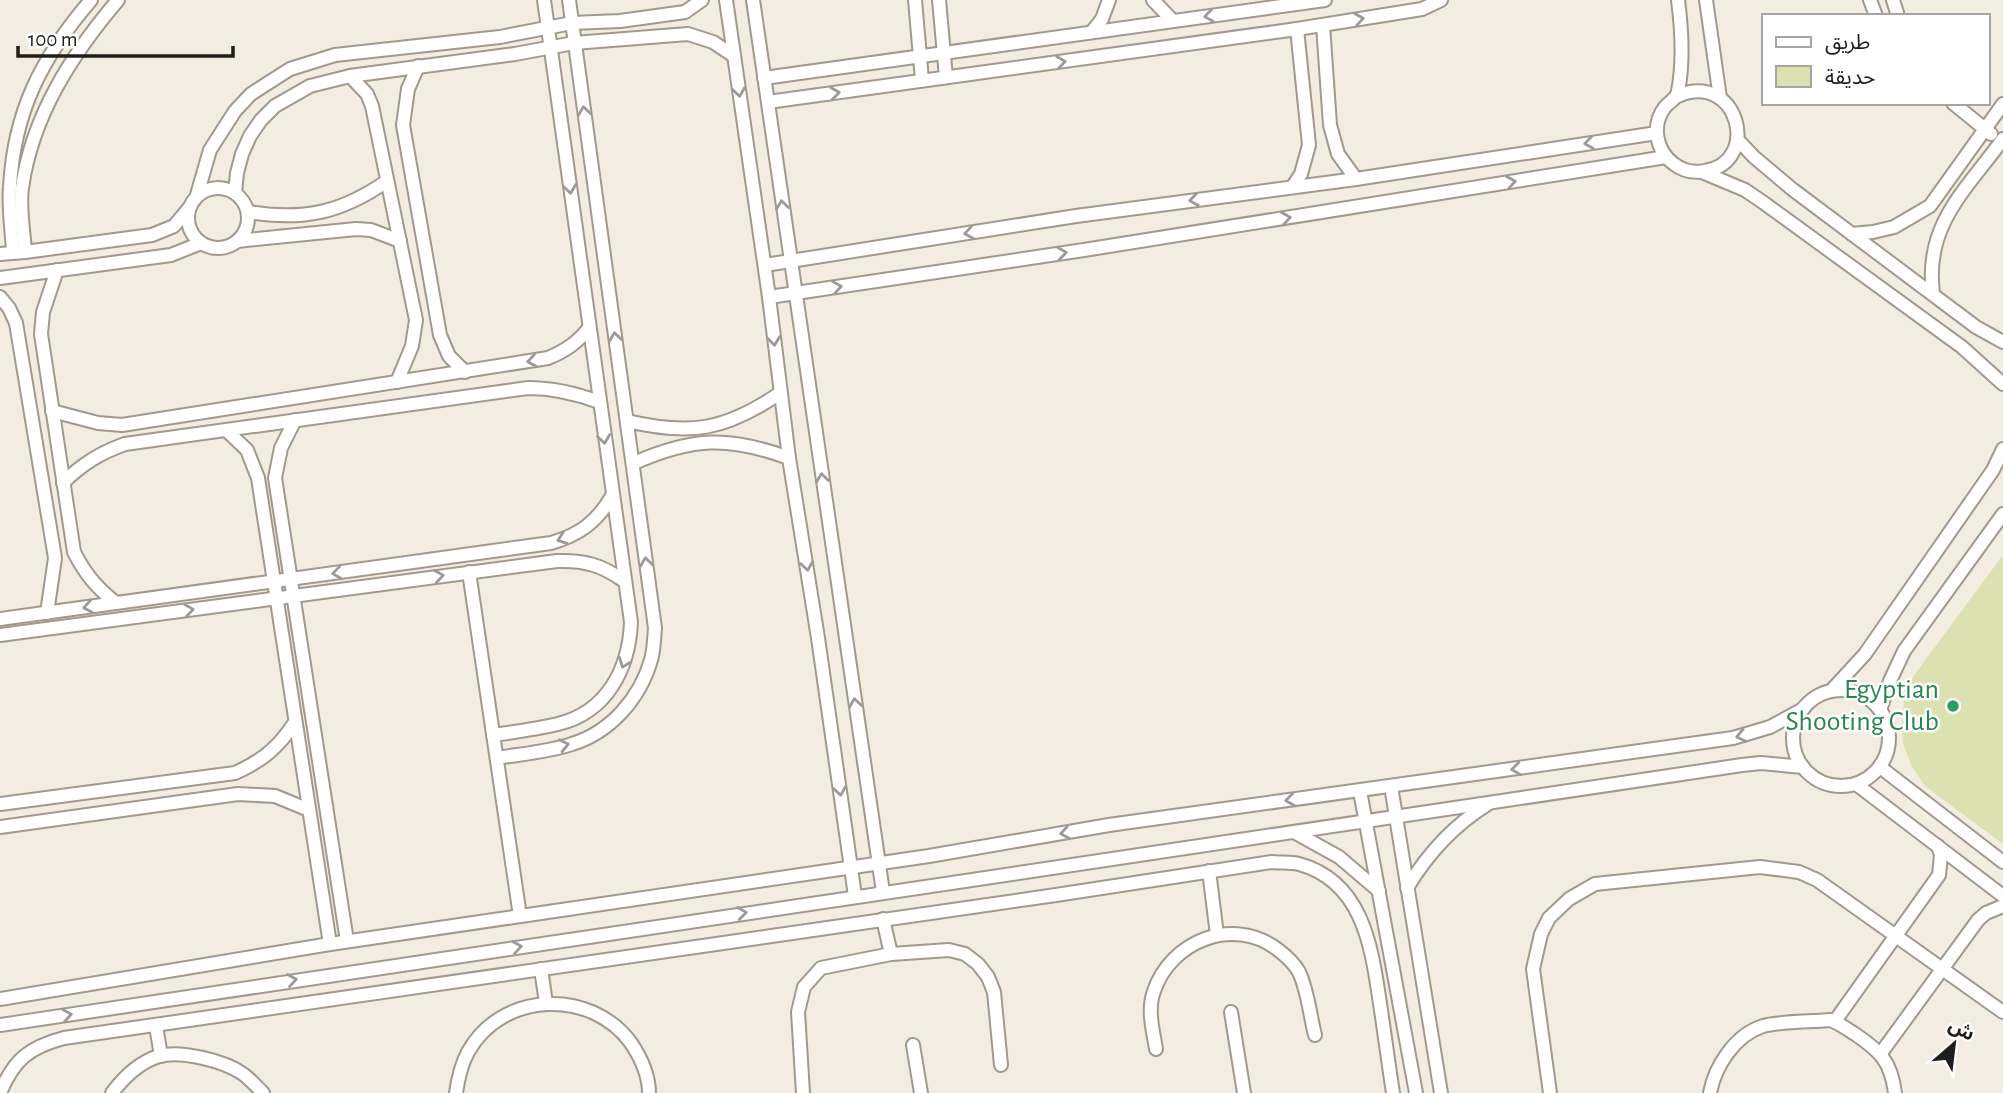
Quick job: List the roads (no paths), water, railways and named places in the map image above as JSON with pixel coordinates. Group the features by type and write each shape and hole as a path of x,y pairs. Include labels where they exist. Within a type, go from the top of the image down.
{"street":[{"path":"13,252 9,188 25,103 43,66 71,23 91,0"},
{"path":"13,252 21,190 42,117 60,80 88,36 118,0"},
{"path":"494,735 560,724 589,709 613,686 624,666 630,645 631,622 544,0"},
{"path":"497,758 572,744 600,731 624,711 641,686 652,658 655,628 569,0"},
{"path":"13,252 152,235 174,226 197,195 210,150 235,111 251,94 290,69 335,55 500,37 572,23 620,21 685,12 702,0"},
{"path":"726,0 765,265 789,458 855,896"},
{"path":"753,0 883,892"},
{"path":"915,0 922,80"},
{"path":"939,0 946,77"},
{"path":"1092,32 1102,19 1109,0"},
{"path":"1153,0 1173,21"},
{"path":"764,78 1173,21 1273,4 1325,0"},
{"path":"768,102 1297,29 1422,9 1441,0"},
{"path":"1678,0 1682,41 1678,96"},
{"path":"1702,172 1726,161 1737,139 1735,116 1720,98 1706,0"},
{"path":"1323,25 1330,125 1338,153 1356,179"},
{"path":"1293,187 1301,174 1309,145 1297,29"},
{"path":"235,193 242,154 261,120 275,106 310,86 350,76 574,43 688,34 713,42 734,56"},
{"path":"418,66 405,100 403,125 440,335 449,356 465,372"},
{"path":"350,76 367,94 372,106 416,320 412,346 397,382"},
{"path":"1720,98 1699,91 1678,96 1664,108 1657,133 1666,158 1682,169 1702,172 1745,190 1962,347 2003,384"},
{"path":"1934,293 1931,264 1937,236 1945,218 2002,141 1955,105"},
{"path":"1852,234 1894,227 1930,206 1998,108"},
{"path":"765,265 1076,216 1356,179 1657,133"},
{"path":"1737,139 1773,174 1976,327 2003,342"},
{"path":"769,297 1666,158"},
{"path":"248,212 272,216 321,213 345,206 387,181"},
{"path":"197,195 212,188 235,193 248,212 246,228 237,241"},
{"path":"189,208 190,231 201,243 215,248 223,248 237,241 356,229 371,230 400,241"},
{"path":"0,278 171,255 201,243"},
{"path":"57,270 48,290 41,334 74,552 84,572 116,603"},
{"path":"0,297 16,323 55,558 47,613"},
{"path":"52,411 98,423 122,425 465,372 548,358 564,352 578,342 589,328"},
{"path":"63,483 81,466 102,453 125,444 528,387 565,391 599,402"},
{"path":"627,421 659,429 713,426 753,411 780,393"},
{"path":"295,420 281,448 275,478 347,941"},
{"path":"226,430 238,439 254,464 330,944"},
{"path":"634,463 695,443 727,442 759,447 789,458"},
{"path":"0,999 347,941 878,863 1109,825 1733,738 1770,727 1831,691 1865,654 1993,470 2003,449"},
{"path":"0,620 551,543 574,535 594,522 612,496"},
{"path":"1880,710 1890,681 1905,651 2003,514"},
{"path":"0,635 575,560 593,563 624,580"},
{"path":"469,572 520,916"},
{"path":"1803,709 1794,732 1794,745 1803,767 1822,782 1833,785 1856,784 1873,774 1885,758 1889,738 1885,719 1873,702 1853,691 1831,691"},
{"path":"0,804 235,772 254,765 270,753 284,739 295,722"},
{"path":"0,1025 1494,800 1742,765 1761,763 1803,767"},
{"path":"1880,767 2003,862"},
{"path":"1856,784 2003,896"},
{"path":"1391,786 1441,1093"},
{"path":"1360,790 1416,1093"},
{"path":"0,827 237,793 275,796 309,810"},
{"path":"1407,888 1427,858 1451,832 1494,800"},
{"path":"1294,832 1339,857 1379,891"},
{"path":"1835,1021 1939,875 1941,855 1938,846"},
{"path":"0,1093 6,1078 22,1056 42,1044 64,1038 1272,862 1299,864 1325,876 1350,898 1367,930 1393,1093"},
{"path":"1550,1093 1534,987 1535,951 1549,918 1580,891 1595,884 1760,867 1799,872 1817,880 2003,1012"},
{"path":"1209,871 1217,935"},
{"path":"1881,1053 1978,920 1986,913 2003,906"},
{"path":"883,919 891,954"},
{"path":"1156,1049 1150,1016 1153,993 1162,972 1176,954 1195,942 1217,935 1236,934 1255,938 1272,945 1287,957 1299,972 1315,1035"},
{"path":"803,1093 798,1012 804,987 821,968 891,954 949,950 965,954 978,964 988,977 994,992 1001,1065"},
{"path":"541,969 546,1003"},
{"path":"456,1093 459,1073 468,1051 482,1032 501,1017 522,1007 546,1003 574,1005 601,1015 623,1033 640,1056 649,1083 649,1093"},
{"path":"1231,1012 1244,1093"},
{"path":"1710,1093 1718,1068 1726,1055 1749,1033 1764,1026 1835,1021 1881,1053 1889,1069 1895,1093"},
{"path":"156,1026 160,1056"},
{"path":"913,1045 920,1093"},
{"path":"112,1093 121,1081 139,1066 160,1056 216,1061 242,1073 264,1093"}],"place":[{"name":"Egyptian Shooting Club","path":"1953,706"}]}
